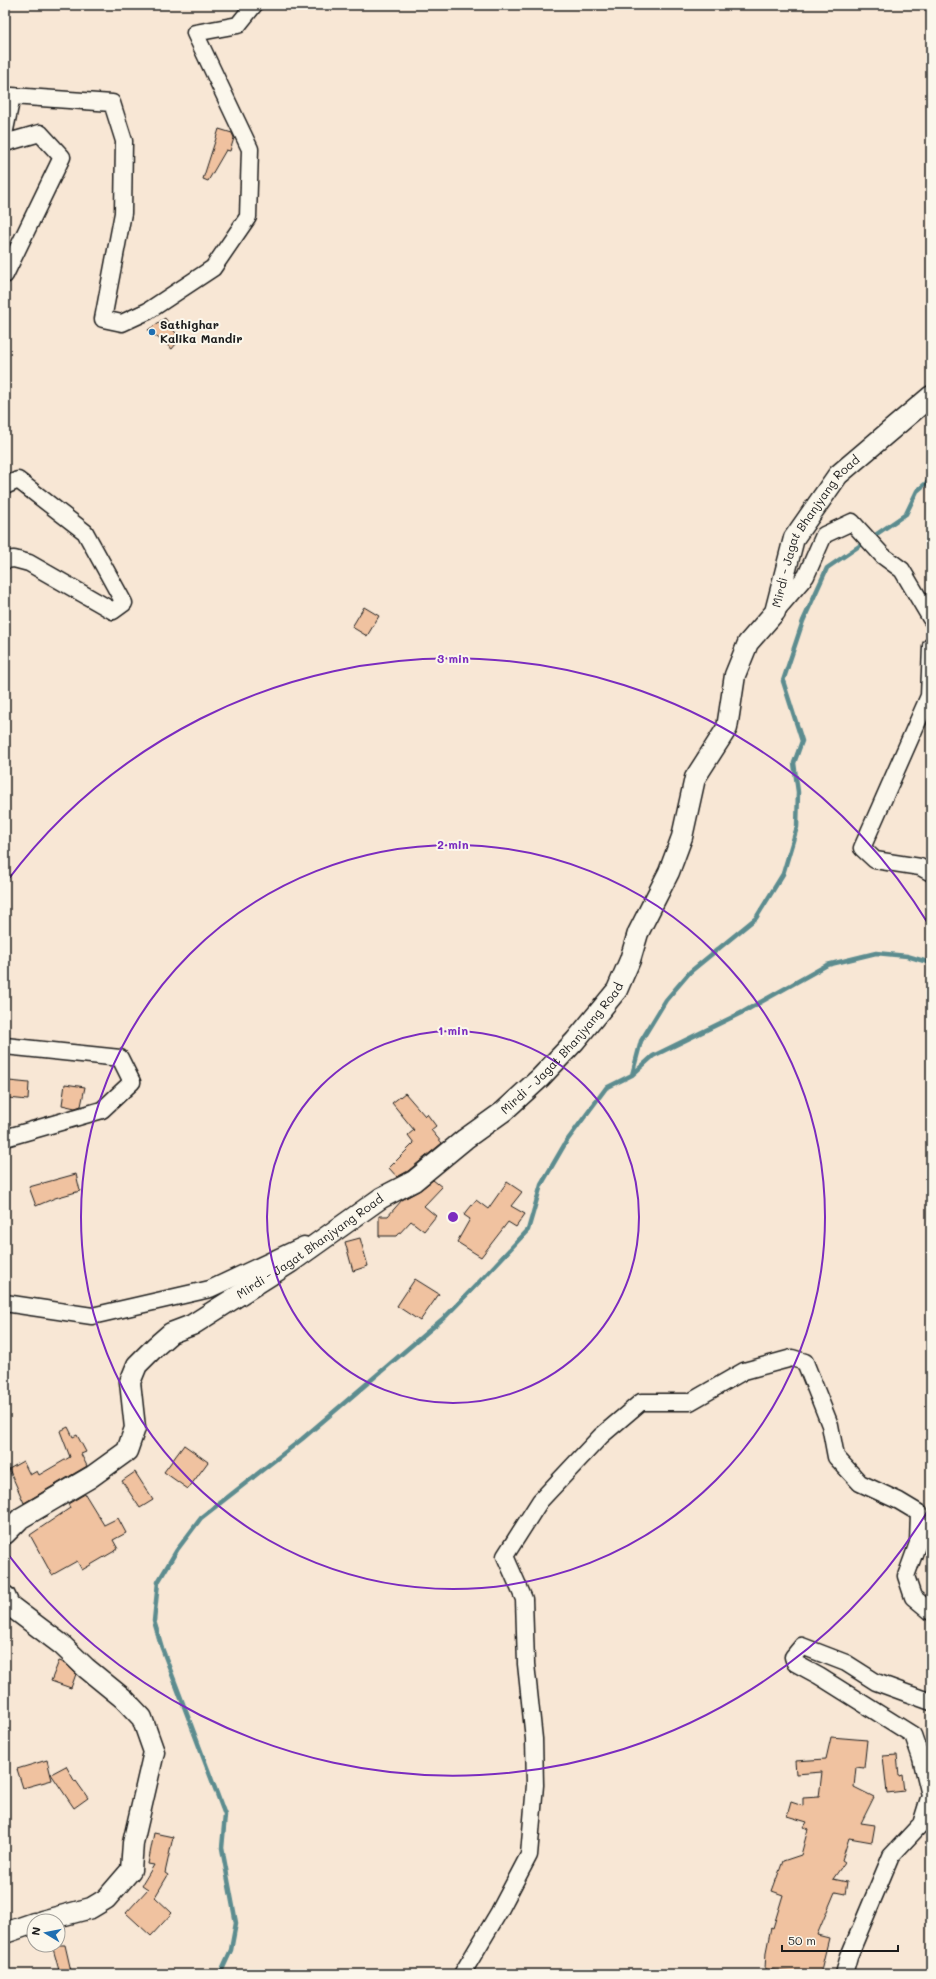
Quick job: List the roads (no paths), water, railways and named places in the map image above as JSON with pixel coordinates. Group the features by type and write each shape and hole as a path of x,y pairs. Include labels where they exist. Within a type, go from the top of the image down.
{"street":[{"path":"5,130 12,96 112,103 124,141 123,213 103,319 122,323 148,310 213,268 248,216 250,149 195,34 238,26 254,5"},
{"path":"5,143 40,133 62,157 5,275"},
{"name":"Mirdi - Jagat Bhanjyang Road","path":"5,1534 21,1518 91,1477 127,1451 135,1428 130,1382 137,1365 155,1347 171,1333 192,1325 338,1229 381,1198 414,1181 465,1139 504,1110 540,1078 575,1041 617,990 630,960 638,933 669,872 682,837 695,778 727,728 735,675 748,643 775,612 794,538 838,475 931,396"},
{"path":"5,486 18,480 85,532 124,603 113,611 29,563 14,559 5,560"},
{"path":"775,612 806,576 824,535 852,522 883,556 902,570 931,619"},
{"path":"931,646 929,696 862,848 875,860 920,867 931,872"},
{"path":"5,1046 120,1058 132,1082 102,1110 5,1138"},
{"path":"5,1303 92,1316 210,1289 338,1229"},
{"path":"462,1974 495,1919 529,1855 535,1786 534,1739 526,1664 524,1599 505,1556 540,1501 601,1436 641,1402 690,1402 744,1370 792,1358 805,1362 830,1425 836,1457 860,1483 899,1501 919,1513 918,1543 906,1576 913,1597 931,1612"},
{"path":"5,1596 9,1605 62,1645 86,1668 124,1699 142,1718 154,1752 133,1843 131,1870 106,1899 91,1908 66,1915"},
{"path":"844,1974 849,1956 891,1856 921,1824 930,1795 921,1758 913,1735 819,1676 795,1663 793,1657 802,1646 846,1663 876,1682 931,1702"},
{"path":"5,1933 26,1926"}],"waterway":[{"path":"632,1075 641,1041 666,1000 690,972 756,918 783,874 797,827 798,792 794,763 802,741 783,681 803,621 827,568 906,514 917,491 931,479"},
{"path":"220,1974 231,1950 236,1923 222,1848 225,1815 162,1648 154,1621 158,1582 177,1550 201,1518 302,1439 446,1316 528,1230 541,1185 566,1142 606,1088 632,1075 653,1056 743,1012 827,965 876,953 907,956 931,963"}],"place":[{"name":"Sathighar Kalika Mandir","path":"152,332"}]}
